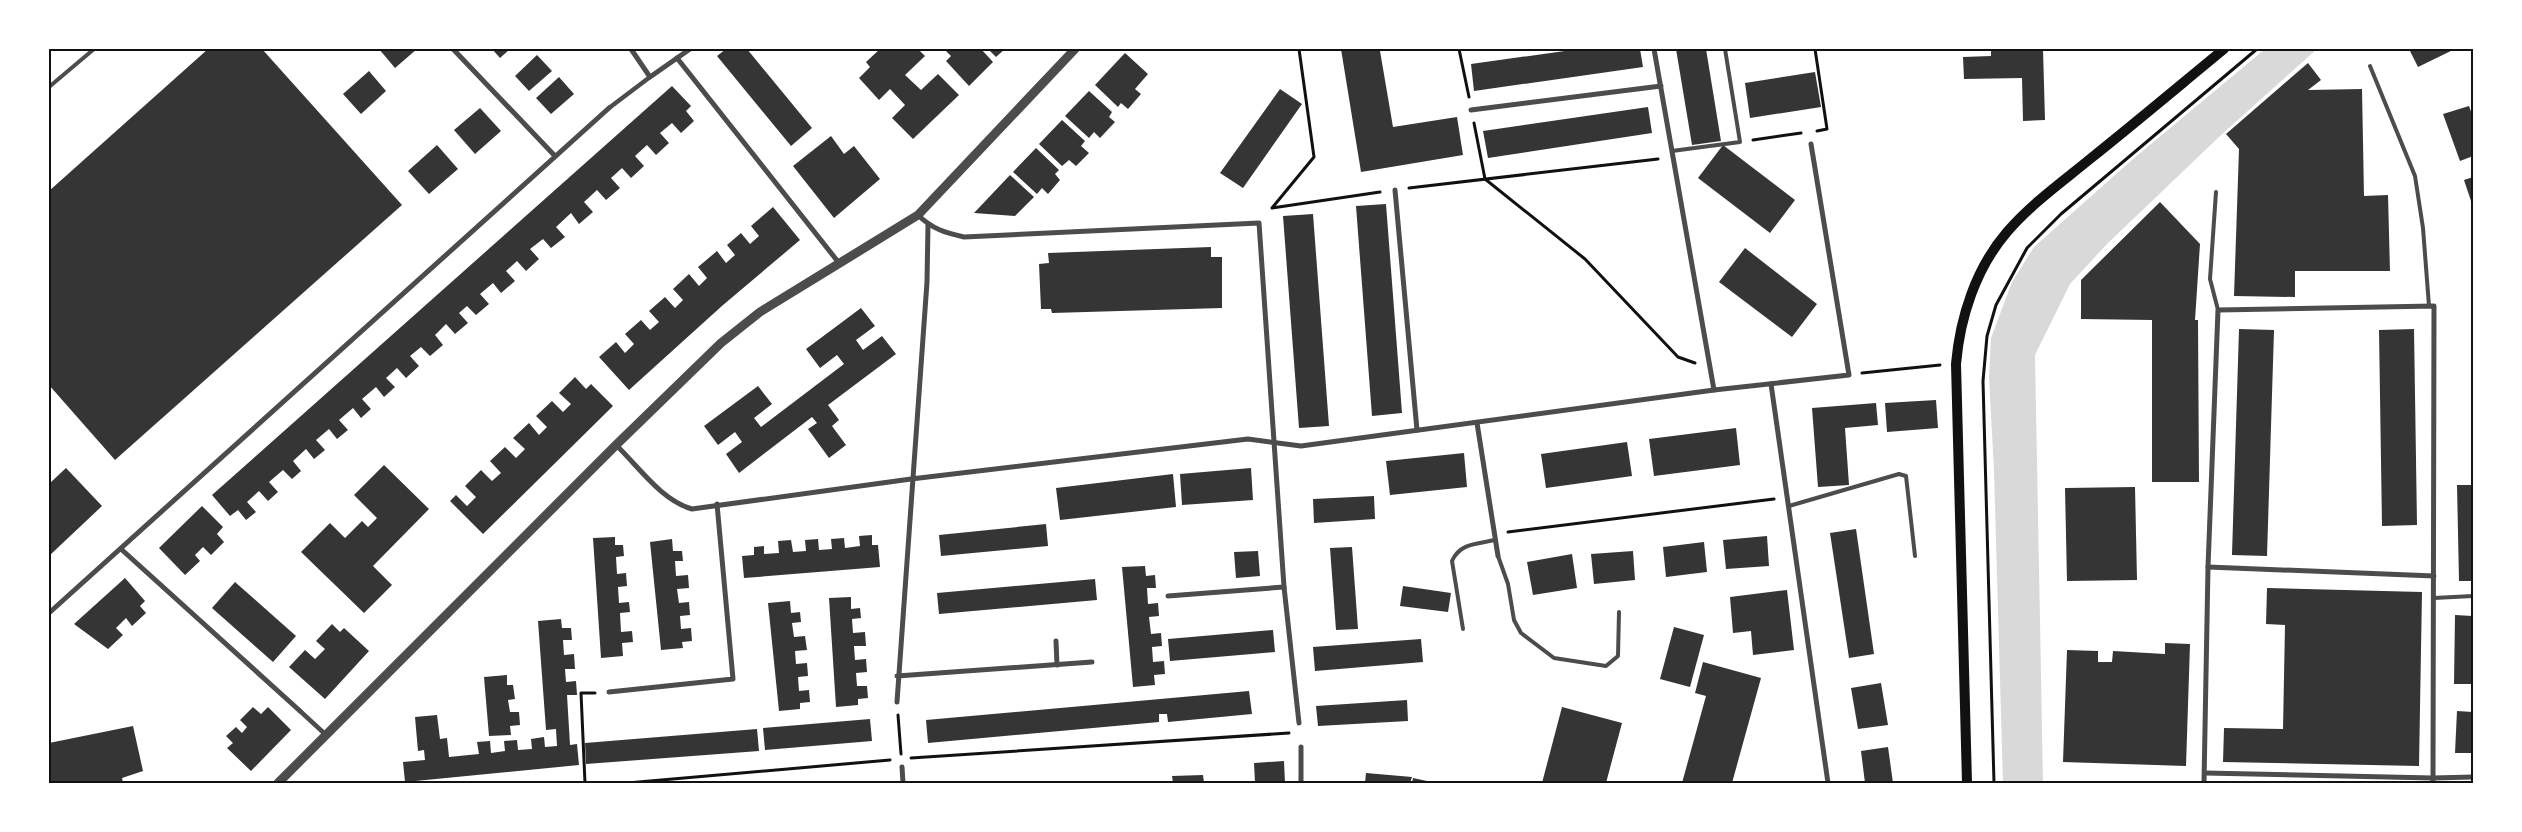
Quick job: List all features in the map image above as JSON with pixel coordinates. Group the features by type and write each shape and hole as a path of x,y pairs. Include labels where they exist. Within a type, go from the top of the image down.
{"main road":[{"path":"1967,783 1956,364 1958,342 1971,295 1982,271 2007,232 2043,197 2224,49"}],"street":[{"path":"454,49 555,156"},
{"path":"631,49 650,77"},
{"path":"49,613 555,156 610,108 690,49"},
{"path":"278,783 616,445 737,331 760,312 918,215 1076,49"},
{"path":"1654,49 1714,390"},
{"path":"677,58 839,263"},
{"path":"1471,110 1661,86"},
{"path":"616,445 669,498 680,505 692,509 717,504 911,479 1248,439 1302,446 1714,390 1849,375 1811,144"},
{"path":"1395,190 1417,430"},
{"path":"918,215 928,225 944,233 964,237 1259,223 1284,587 1299,723"},
{"path":"897,702 897,676 911,479 927,282 928,225"},
{"path":"2204,783 2208,567 2218,310 2432,306 2433,781"},
{"path":"1771,384 1828,783"},
{"path":"1477,423 1498,556"},
{"path":"609,692 732,679 717,504"},
{"path":"121,549 325,734"},
{"path":"2208,567 2434,576"},
{"path":"1168,596 1284,587"},
{"path":"1056,642 1057,665"},
{"path":"897,676 1092,662"},
{"path":"1301,747 1301,783"},
{"path":"902,767 903,783"},
{"path":"2205,773 2433,781 2473,777"}],"lane":[{"path":"49,87 94,49"},
{"path":"1672,151 1740,142 1724,49"},
{"path":"2370,66 2415,176 2424,228 2432,306"},
{"path":"2216,192 2210,279 2218,310"},
{"path":"1789,506 1899,474 1906,476 1915,556"},
{"path":"1463,629 1452,562 1456,552 1462,547 1495,537"},
{"path":"1498,556 1508,584 1514,620 1521,633 1554,658 1606,666 1618,656 1620,612"},
{"path":"2434,598 2473,596"}],"path":[{"path":"1299,49 1314,157 1272,208 1395,190 1673,157"},
{"path":"1459,49 1485,179 1585,259 1678,357 1709,368"},
{"path":"1740,142 1827,129 1815,49"},
{"path":"1994,783 1983,381 1986,336 1996,306 2027,248 2061,214 2257,49"},
{"path":"1849,375 1956,364"},
{"path":"1495,537 1787,497"},
{"path":"585,783 581,693 609,692"},
{"path":"897,702 902,767"},
{"path":"627,783 901,759 1299,732"}],"shaded area":[{"path":"2265,49 2317,49 2220,136 2107,244 2070,284 2035,355 2043,783 2003,783 1994,471 1989,377 1991,338 2012,282 2034,247 2133,159"}],"building":[{"path":"208,49 262,49 402,205 115,460 49,385 49,191"},
{"path":"379,49 417,49 395,68"},
{"path":"492,49 510,49 500,58"},
{"path":"726,49 747,49 812,128 791,146 717,56"},
{"path":"880,49 918,49 925,56 905,75 921,90 938,74 959,95 913,139 892,118 905,105 890,89 879,100 859,78 870,67 866,62"},
{"path":"944,49 981,49 993,62 969,86 946,61 951,56"},
{"path":"988,49 1005,49 996,57"},
{"path":"1341,49 1387,49 1380,51 1393,127 1457,117 1463,155 1361,172"},
{"path":"1579,49 1640,49 1643,67 1474,91 1471,64"},
{"path":"1676,49 1706,49 1721,141 1692,145"},
{"path":"1991,49 2043,49 2045,120 2023,121 2022,78 1964,79 1963,57 1991,56"},
{"path":"2409,49 2455,49 2418,67"},
{"path":"1125,53 1148,74 1135,89 1141,94 1128,109 1121,103 1118,107 1095,85"},
{"path":"537,55 552,71 529,91 515,76"},
{"path":"2308,63 2321,80 2308,90 2362,89 2364,196 2388,195 2390,271 2295,271 2295,297 2234,296 2239,149 2226,134"},
{"path":"369,71 386,91 361,114 343,94"},
{"path":"1815,72 1821,107 1750,118 1745,83"},
{"path":"559,77 574,94 551,114 536,98"},
{"path":"672,86 691,106 686,111 694,121 681,133 672,123 660,133 669,143 656,155 647,145 635,156 644,166 631,178 622,168 611,178 620,188 606,200 597,190 584,202 593,212 579,224 571,213 556,227 565,237 551,248 543,239 530,249 539,259 526,271 517,261 506,271 515,281 501,293 493,283 480,294 489,304 476,315 467,306 459,313 468,323 455,334 446,324 435,335 443,345 430,356 421,347 410,356 419,366 406,378 397,368 386,378 395,387 384,397 376,387 362,399 371,409 361,418 353,408 339,420 348,430 337,439 329,429 316,440 325,450 314,459 306,449 293,461 301,471 292,479 283,470 269,482 278,492 268,501 259,491 247,502 256,512 246,520 238,510 230,516 212,495"},
{"path":"1280,89 1302,104 1243,188 1220,173"},
{"path":"1089,91 1112,112 1109,117 1115,122 1100,138 1094,132 1089,138 1065,116"},
{"path":"2469,106 2473,117 2473,156 2460,161 2443,114"},
{"path":"1648,107 1652,133 1488,158 1483,131"},
{"path":"480,108 501,131 475,154 454,130"},
{"path":"1062,120 1085,141 1081,146 1089,153 1076,166 1069,160 1062,166 1039,144"},
{"path":"831,136 844,154 854,146 880,179 834,218 793,166"},
{"path":"437,145 458,169 429,194 408,171"},
{"path":"1723,145 1795,200 1770,233 1698,178"},
{"path":"1036,148 1059,170 1055,174 1060,180 1048,194 1042,188 1037,194 1013,172"},
{"path":"1010,175 1034,197 1015,216 974,213"},
{"path":"2473,177 2473,207 2464,180"},
{"path":"2160,202 2200,244 2195,320 2198,320 2199,482 2152,482 2152,320 2081,319 2081,280"},
{"path":"1386,204 1402,413 1372,416 1356,206"},
{"path":"773,207 800,240 723,305 629,390 599,357 616,342 625,353 634,344 625,334 641,320 650,330 659,322 649,311 665,297 675,308 683,300 673,289 689,274 699,286 707,278 698,267 717,251 726,263 735,255 727,245 741,233 750,244 759,236 751,226"},
{"path":"1313,214 1329,426 1299,428 1283,216"},
{"path":"1211,247 1211,257 1222,257 1222,308 1052,313 1051,309 1041,309 1039,264 1049,263 1048,253"},
{"path":"1745,248 1817,304 1792,337 1719,282"},
{"path":"861,308 875,326 856,340 863,350 882,336 896,354 828,405 839,420 832,426 846,445 829,458 808,429 817,423 812,417 739,473 726,454 742,442 735,432 718,445 704,426 758,386 772,404 754,418 761,427 844,364 837,355 820,368 806,349"},
{"path":"2239,329 2274,330 2267,556 2232,555"},
{"path":"2414,329 2417,525 2382,526 2379,330"},
{"path":"575,377 586,389 591,384 613,406 483,534 450,501 456,495 467,506 476,497 465,486 481,470 492,481 501,473 490,461 505,447 516,458 525,449 513,438 529,423 539,435 547,427 536,416 552,401 563,412 571,404 559,393"},
{"path":"1936,400 1938,428 1887,432 1885,403"},
{"path":"1876,403 1878,425 1845,428 1849,485 1818,487 1812,408"},
{"path":"1736,428 1740,465 1654,476 1649,439"},
{"path":"1627,442 1632,476 1546,488 1541,454"},
{"path":"1464,453 1467,487 1390,495 1386,461"},
{"path":"384,465 429,509 373,566 392,585 364,613 301,552 330,523 345,538 362,521 368,527 377,518 354,495"},
{"path":"66,468 102,506 49,556 49,484"},
{"path":"1251,468 1253,500 1182,505 1180,474"},
{"path":"1173,474 1176,507 1060,520 1056,488"},
{"path":"2457,485 2473,485 2473,581 2459,581"},
{"path":"2135,487 2137,580 2067,581 2065,488"},
{"path":"1374,496 1375,519 1314,523 1313,499"},
{"path":"202,506 223,527 217,534 224,542 211,555 203,547 195,555 200,561 185,575 159,548"},
{"path":"1046,524 1048,546 941,556 939,535"},
{"path":"1856,529 1874,654 1849,658 1830,533"},
{"path":"872,535 872,545 878,545 880,567 744,578 742,556 754,555 754,547 764,546 764,554 779,553 778,541 791,540 793,552 806,551 805,540 818,539 819,550 832,549 831,539 844,538 845,548 860,546 859,536"},
{"path":"1767,536 1769,566 1726,569 1723,540"},
{"path":"615,537 615,545 623,545 624,556 616,557 617,574 626,573 627,586 618,587 619,603 629,602 630,612 620,613 621,632 632,631 633,642 622,643 623,656 601,658 593,538"},
{"path":"672,539 673,551 682,551 683,561 675,561 676,576 688,575 689,588 677,589 679,603 689,602 690,615 680,616 681,629 691,628 692,641 682,642 683,648 661,650 650,542"},
{"path":"1704,542 1707,572 1666,577 1663,547"},
{"path":"1352,547 1358,629 1336,630 1330,548"},
{"path":"1258,551 1260,576 1236,578 1234,552"},
{"path":"1633,551 1635,580 1594,584 1591,554"},
{"path":"1572,554 1577,588 1533,595 1527,562"},
{"path":"1145,566 1146,576 1155,575 1156,588 1147,588 1148,604 1158,603 1159,616 1149,617 1151,634 1161,633 1162,646 1152,647 1153,662 1164,661 1165,674 1154,675 1155,685 1133,687 1122,567"},
{"path":"125,578 145,601 140,606 146,613 132,626 126,618 116,628 123,635 108,649 74,624"},
{"path":"1095,579 1097,600 939,614 937,593"},
{"path":"235,582 296,636 273,662 212,608"},
{"path":"1403,586 1451,593 1448,612 1400,606"},
{"path":"2267,588 2422,592 2419,766 2223,762 2224,728 2283,729 2285,625 2266,624"},
{"path":"1787,590 1794,650 1753,655 1751,631 1733,633 1730,597"},
{"path":"851,597 851,609 860,608 861,618 852,619 853,633 865,632 866,646 854,646 855,660 866,659 867,672 856,673 857,686 867,686 868,698 858,699 858,705 836,707 829,598"},
{"path":"790,601 791,613 800,612 801,622 792,623 794,637 805,636 807,650 795,651 796,664 807,663 808,676 798,677 799,691 809,690 810,702 800,703 800,709 779,711 768,603"},
{"path":"2455,615 2473,616 2473,684 2454,684"},
{"path":"561,619 562,628 571,628 572,640 563,640 564,655 574,654 575,669 565,669 566,682 576,681 577,695 567,695 570,745 577,744 579,765 405,782 403,762 425,760 424,750 418,751 415,717 437,715 440,739 447,738 449,757 479,754 477,742 490,741 491,753 505,751 504,741 517,740 518,750 532,749 531,739 544,737 545,747 557,746 556,729 546,730 538,621"},
{"path":"332,624 340,632 344,628 369,651 325,699 289,667 305,650 315,659 325,649 316,641"},
{"path":"1674,627 1704,635 1690,687 1660,679"},
{"path":"1273,630 1275,652 1170,661 1168,639"},
{"path":"1421,639 1423,662 1315,671 1313,647"},
{"path":"2165,643 2190,644 2186,766 2063,762 2067,650 2098,651 2098,662 2112,662 2113,651 2165,654"},
{"path":"1703,662 1761,678 1732,783 1682,783 1706,696 1695,693"},
{"path":"507,675 507,685 513,685 515,699 508,700 510,712 519,712 520,725 510,726 511,735 489,736 484,677"},
{"path":"1881,683 1888,725 1858,729 1851,688"},
{"path":"1249,691 1252,714 1168,722 1167,714 1159,714 1159,722 928,743 926,720"},
{"path":"1407,700 1408,721 1318,726 1316,706"},
{"path":"253,707 261,714 268,707 291,730 251,771 227,748 233,743 226,736 236,727 242,733 247,727 240,720"},
{"path":"1562,707 1622,723 1606,783 1542,783"},
{"path":"2457,711 2473,712 2473,753 2455,753"},
{"path":"870,719 872,741 765,750 763,728"},
{"path":"133,726 143,771 122,778 123,783 49,783 49,743"},
{"path":"757,729 759,751 586,764 585,743"},
{"path":"1888,747 1893,783 1865,783 1861,751"},
{"path":"1284,761 1285,783 1255,783 1254,763"},
{"path":"1366,773 1412,777 1410,783 1365,783"},
{"path":"1203,775 1204,783 1173,783 1172,776"},
{"path":"1413,778 1427,781 1427,783 1412,783"}]}
